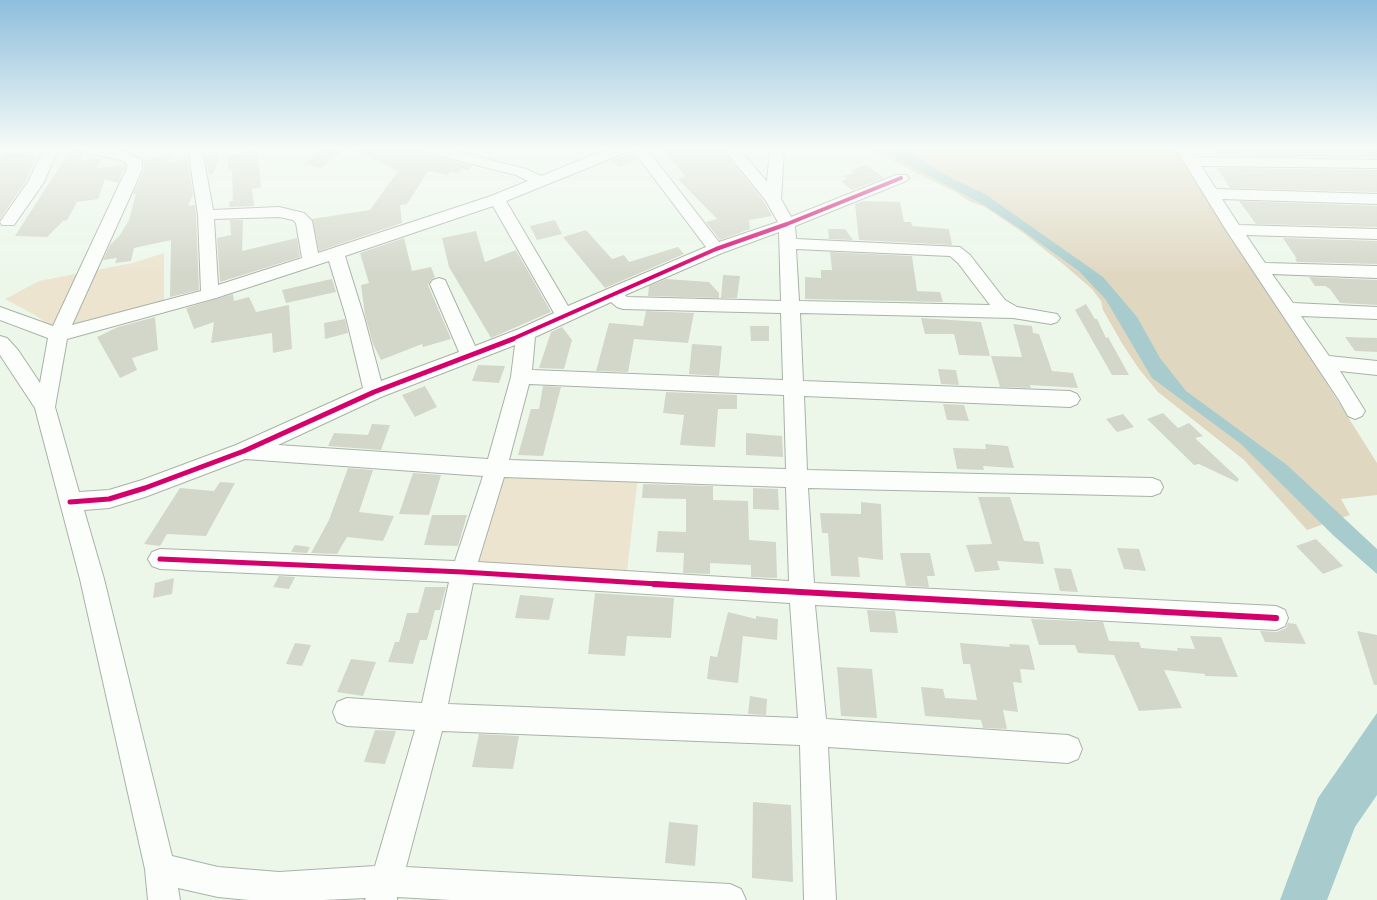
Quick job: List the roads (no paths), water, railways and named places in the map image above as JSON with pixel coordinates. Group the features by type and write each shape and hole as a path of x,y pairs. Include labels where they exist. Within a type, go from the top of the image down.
{"street":[{"path":"8,222 30,191"},
{"path":"45,407 58,335 124,191"},
{"path":"202,191 206,215 210,294"},
{"path":"0,313 58,335 210,294 516,191"},
{"path":"671,191 716,249"},
{"path":"766,191 774,200 788,234 796,479 802,593 813,732 820,900"},
{"path":"774,200 775,191"},
{"path":"70,502 109,499 145,488 244,451 374,392 526,334 716,249 788,234 875,191"},
{"path":"1210,191 1322,362 1347,396 1355,411"},
{"path":"1212,194 1377,199"},
{"path":"497,199 564,316"},
{"path":"206,215 279,212 298,216 304,222 310,261"},
{"path":"1234,230 1377,234"},
{"path":"788,234 954,252 964,259 999,304 1013,312"},
{"path":"335,252 355,317 374,392"},
{"path":"1261,268 1377,272"},
{"path":"439,284 470,356"},
{"path":"613,294 624,303 1013,312 1051,318"},
{"path":"1288,309 1377,313"},
{"path":"384,890 432,717 463,572 496,468 521,377 526,334"},
{"path":"0,343 11,355 45,407 92,579 160,870 164,900"},
{"path":"1322,362 1373,369"},
{"path":"521,377 1070,399"},
{"path":"244,451 496,468 796,479 1152,487"},
{"path":"160,559 463,572 802,593 1276,618"},
{"path":"347,712 813,732 1068,749"},
{"path":"160,870 218,882 279,887 730,900"}],"water":[{"path":"958,191 979,191 985,194 1103,277 1137,317 1160,358 1186,391 1287,465 1377,549 1377,574 1334,536 1241,444 1152,378 1106,300 1079,271 984,205"},
{"path":"1377,713 1377,795 1355,827 1327,900 1280,900 1318,798"}]}
